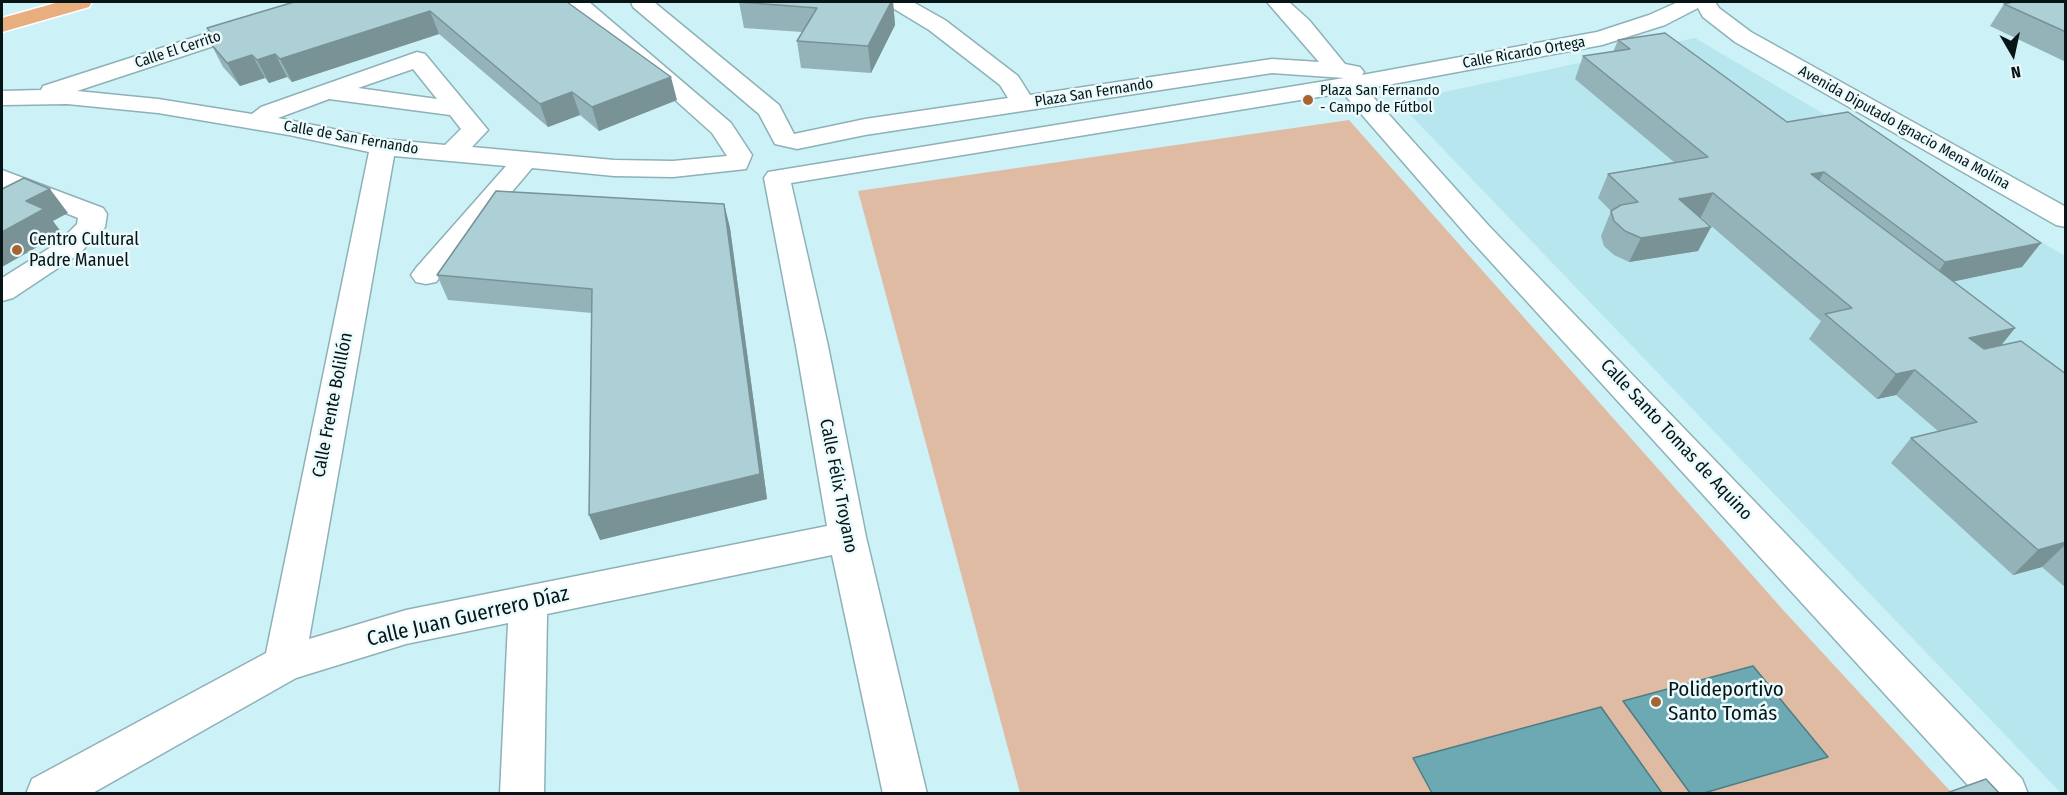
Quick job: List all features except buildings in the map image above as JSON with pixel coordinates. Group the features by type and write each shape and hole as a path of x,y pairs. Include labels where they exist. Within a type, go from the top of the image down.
{"main road":[{"path":"2,17 57,2"},
{"path":"2,25 81,2"}],"street":[{"name":"Calle El Cerrito","path":"32,98 324,2"},
{"path":"577,2 722,128 738,159"},
{"path":"641,2 770,110 790,140 806,146 810,153 809,161 802,168 784,176"},
{"path":"900,2 937,26 1010,81 1023,104"},
{"name":"Calle Santo Tomas de Aquino","path":"1278,2 1301,25 1343,78 1479,232 2006,794"},
{"name":"Calle Ricardo Ortega","path":"1393,75 1602,38 1657,20 1694,2"},
{"path":"1705,2 1711,12 1743,37"},
{"name":"Calle El Cerrito","path":"67,97 349,5"},
{"path":"1657,20 1700,23 1743,37"},
{"name":"Avenida Diputado Ignacio Mena Molina","path":"1743,37 2066,219"},
{"path":"256,122 270,112 417,59 475,130 451,153"},
{"name":"Plaza San Fernando","path":"1343,78 1272,66 790,140 757,142 746,148 738,159 740,170 749,176 784,176 1343,78 1393,75"},
{"path":"326,92 458,109"},
{"name":"Calle de San Fernando","path":"2,99 67,97 158,106 256,122 383,147 525,160 638,169 673,169 738,159"},
{"name":"Calle Frente Bolillón","path":"284,664 383,147"},
{"path":"426,275 525,160"},
{"name":"Calle Félix Troyano","path":"784,176 847,537 905,794"},
{"path":"2,178 93,214 91,227 69,249 2,291"},
{"name":"Calle Juan Guerrero Díaz","path":"48,794 99,779 284,664 406,627 847,537"},
{"path":"522,794 528,603"}],"shaded area":[{"path":"1695,38 2065,256 2065,793 2061,793 1398,102"},
{"path":"1349,120 1784,611 1952,793 1020,793 858,191"},
{"path":"1753,666 1828,757 1704,793 1690,793 1623,701"},
{"path":"1601,707 1662,793 1432,793 1413,758"}],"place":[{"name":"Plaza San Fernando - Campo de Fútbol","path":"1308,100"},
{"name":"Centro Cultural Padre Manuel","path":"17,250"},
{"name":"Polideportivo Santo Tomás","path":"1656,702"}]}
